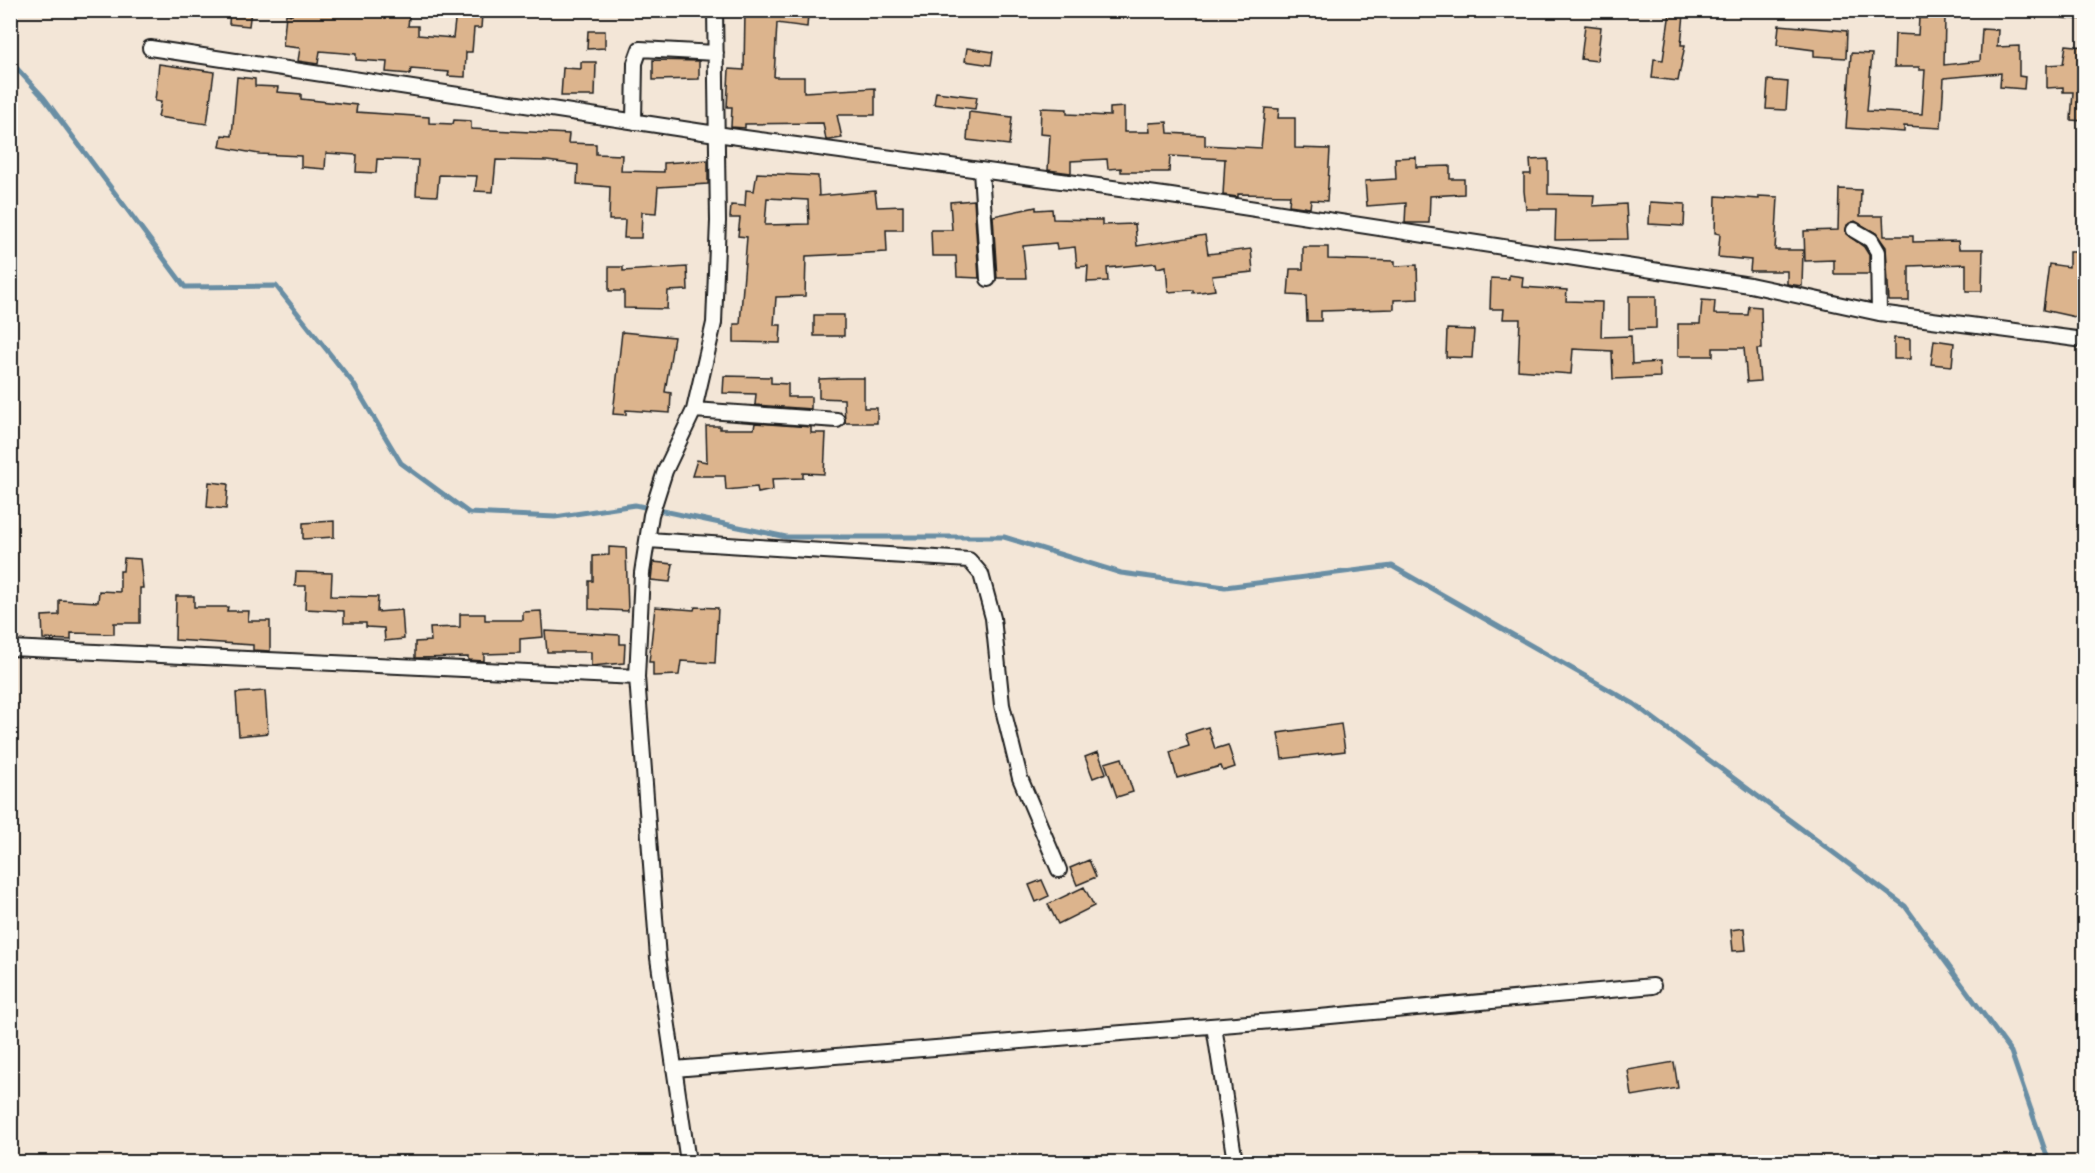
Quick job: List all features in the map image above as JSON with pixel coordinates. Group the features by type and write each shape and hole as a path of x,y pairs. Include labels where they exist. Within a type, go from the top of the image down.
{"street":[{"path":"688,1162 658,958 637,677 642,573 653,508 664,471 694,410 716,309 716,10"},
{"path":"2065,10 2085,11"},
{"path":"150,48 634,122 1171,196 1750,285 1879,314 2085,340"},
{"path":"634,122 635,63 640,49 716,53"},
{"path":"981,171 988,279"},
{"path":"1854,230 1871,240 1878,252 1879,314"},
{"path":"694,410 837,420"},
{"path":"648,540 969,560 981,574 993,618 1002,705 1020,778 1059,870"},
{"path":"10,648 637,677"},
{"path":"674,1069 1214,1026 1653,986"},
{"path":"1214,1026 1235,1162"}],"building":[{"path":"230,10 251,10 249,26 229,24"},
{"path":"292,10 410,10 408,26 418,26 418,35 453,38 456,12 482,14 481,28 474,28 472,52 466,52 465,77 448,76 449,72 411,69 410,74 386,72 387,62 356,60 356,54 320,51 318,64 298,61 300,48 283,46 286,14 292,15"},
{"path":"745,10 808,14 807,27 777,23 774,77 804,77 804,92 875,88 875,115 837,115 842,138 830,140 826,140 823,123 745,124 745,128 731,127 732,107 727,107 729,69 744,70"},
{"path":"1670,12 1684,14 1681,45 1685,45 1678,81 1652,78 1654,59 1663,60"},
{"path":"1919,18 1945,18 1944,65 1980,61 1982,29 1998,30 1997,47 2019,46 2019,76 2025,77 2024,89 2000,87 2001,73 1944,78 1941,128 1904,126 1904,132 1846,128 1851,53 1872,54 1867,111 1922,114 1925,70 1919,70 1919,67 1894,67 1895,34 1918,35"},
{"path":"1585,25 1601,27 1597,61 1581,59"},
{"path":"1779,25 1847,31 1846,58 1814,56 1814,50 1777,45"},
{"path":"588,31 605,31 605,48 587,49"},
{"path":"2066,45 2085,47 2084,121 2071,120 2073,92 2063,92 2063,87 2047,88 2047,65 2063,64"},
{"path":"967,48 993,52 991,65 965,61"},
{"path":"653,60 699,61 699,79 653,80"},
{"path":"581,62 596,62 595,96 561,96 563,68 581,69"},
{"path":"159,64 214,72 207,124 158,117 161,102 155,101"},
{"path":"237,77 255,79 255,86 278,87 277,92 301,94 301,99 357,105 356,112 429,117 429,123 453,124 454,120 471,121 471,129 569,134 568,143 596,144 596,154 622,155 621,171 664,172 664,163 708,160 708,184 658,187 656,213 642,212 641,238 624,238 625,220 609,220 610,187 577,184 578,165 547,161 496,160 493,192 475,191 477,176 439,175 437,196 416,195 418,160 377,159 376,173 356,172 357,155 326,153 325,169 301,167 301,156 259,154 220,147 222,135 232,136"},
{"path":"1768,80 1788,82 1786,110 1766,109"},
{"path":"936,92 977,97 975,109 934,104"},
{"path":"1124,107 1124,132 1150,132 1149,123 1167,122 1168,133 1205,135 1205,145 1261,148 1265,108 1279,109 1278,118 1295,118 1295,148 1330,149 1327,201 1311,200 1310,208 1289,205 1290,195 1238,194 1238,197 1223,195 1225,159 1170,156 1169,172 1121,172 1121,168 1108,169 1107,159 1071,161 1071,173 1048,170 1050,135 1040,134 1041,108 1067,109 1067,114 1110,116 1110,108"},
{"path":"969,112 1012,117 1009,145 967,140"},
{"path":"1416,157 1416,167 1450,166 1450,179 1464,179 1464,194 1430,196 1429,223 1405,223 1406,203 1367,206 1365,181 1396,179 1395,158"},
{"path":"1548,159 1548,194 1594,195 1593,206 1626,204 1628,239 1555,240 1556,209 1526,209 1524,191 1524,174 1531,174 1530,160"},
{"path":"757,173 818,176 819,196 875,191 877,207 903,206 903,230 886,230 887,252 806,256 805,296 776,297 774,325 781,325 780,343 734,342 734,324 740,324 747,237 738,236 740,218 730,218 731,205 745,206 746,190 754,191","holes":["767,198 808,200 809,224 765,225"]},
{"path":"1839,189 1861,190 1860,216 1883,216 1884,236 1913,236 1913,242 1958,241 1959,249 1983,249 1982,291 1966,291 1966,264 1909,266 1909,301 1889,301 1886,247 1876,233 1855,221 1847,225 1846,234 1864,247 1869,255 1869,274 1834,274 1834,260 1805,261 1804,231 1838,230"},
{"path":"1716,196 1759,199 1759,196 1778,197 1775,250 1803,250 1802,286 1787,284 1787,271 1750,271 1751,260 1718,257 1720,234 1715,233"},
{"path":"974,200 979,278 957,277 956,256 932,256 931,230 952,230 950,202"},
{"path":"1650,202 1685,204 1684,226 1649,224"},
{"path":"1036,207 1036,210 1052,209 1053,219 1102,220 1102,225 1135,224 1137,246 1205,235 1208,254 1251,249 1253,272 1212,276 1215,290 1193,293 1193,290 1168,292 1166,266 1157,268 1156,263 1107,268 1108,281 1087,282 1088,266 1077,267 1075,247 1057,249 1056,243 1023,246 1026,278 997,278 993,216"},
{"path":"1303,247 1328,247 1328,259 1395,261 1395,266 1417,265 1418,299 1394,300 1394,309 1321,311 1321,321 1307,321 1306,296 1288,295 1290,269 1303,269"},
{"path":"2069,252 2085,252 2085,295 2080,318 2043,310 2049,264 2069,267"},
{"path":"609,267 623,267 623,271 687,267 688,290 668,291 667,309 624,308 624,291 609,291"},
{"path":"1509,275 1523,277 1522,287 1567,290 1566,301 1602,302 1601,337 1631,336 1632,364 1659,362 1660,377 1613,379 1612,351 1573,349 1571,374 1518,370 1520,319 1503,319 1504,309 1490,309 1491,278 1509,279"},
{"path":"1629,296 1656,296 1656,328 1629,329"},
{"path":"1702,300 1715,301 1714,314 1748,315 1749,306 1761,307 1762,349 1757,349 1760,381 1747,382 1744,348 1713,348 1713,356 1678,356 1678,324 1700,324"},
{"path":"814,315 844,315 844,336 814,336"},
{"path":"1447,329 1474,330 1472,358 1446,357"},
{"path":"622,332 674,337 665,392 671,393 670,413 626,410 626,415 613,414"},
{"path":"1894,338 1910,339 1910,359 1894,359"},
{"path":"1934,340 1954,343 1952,366 1931,364"},
{"path":"724,376 771,377 771,383 788,384 788,397 811,397 811,409 755,405 756,394 723,393"},
{"path":"864,378 864,408 877,408 877,423 845,423 844,399 819,398 819,379"},
{"path":"755,423 811,427 811,433 826,433 824,474 803,473 803,478 772,479 773,490 758,493 757,487 726,490 725,476 692,476 697,460 707,462 706,426 720,426 720,429 754,429"},
{"path":"209,482 228,484 226,509 207,507"},
{"path":"334,521 334,537 303,539 303,523"},
{"path":"609,547 626,548 628,611 589,609 589,581 593,581 593,556 609,555"},
{"path":"124,558 140,559 143,588 140,588 140,623 114,623 114,634 71,633 71,640 43,639 42,616 59,615 59,600 98,602 99,591 120,592 120,571 123,571"},
{"path":"653,562 673,564 670,582 651,580"},
{"path":"296,572 332,573 331,596 378,597 377,612 402,610 404,639 385,641 384,628 366,627 366,623 344,623 344,611 305,609 306,586 295,586"},
{"path":"176,596 194,596 194,607 228,607 227,611 249,611 248,621 270,621 270,651 253,650 253,645 175,640"},
{"path":"655,607 694,610 695,607 718,608 715,663 681,661 679,675 653,676 653,662 649,662"},
{"path":"541,611 543,637 520,639 520,653 484,654 484,661 468,660 468,657 415,658 415,642 431,641 430,628 460,627 460,614 485,614 485,620 523,620 523,612"},
{"path":"545,631 620,635 620,644 625,644 624,663 591,666 591,652 547,652"},
{"path":"265,691 268,733 239,736 236,693"},
{"path":"1341,724 1345,751 1282,759 1278,733"},
{"path":"1208,727 1215,749 1228,745 1235,767 1223,771 1221,766 1177,778 1170,752 1189,746 1185,734"},
{"path":"1098,752 1106,773 1093,778 1085,757"},
{"path":"1122,758 1133,792 1117,797 1105,763"},
{"path":"1089,860 1096,877 1077,885 1070,868"},
{"path":"1042,880 1049,896 1036,902 1029,885"},
{"path":"1084,887 1094,906 1058,924 1048,904"},
{"path":"1744,928 1746,950 1733,951 1731,930"},
{"path":"1674,1062 1678,1088 1632,1096 1628,1070"}],"waterway":[{"path":"10,61 44,98 185,287 276,286 353,383 401,463 469,513 555,517 635,505 786,537 1004,537 1121,573 1225,587 1392,566 1634,704 1905,906 2011,1052 2049,1162"}]}
